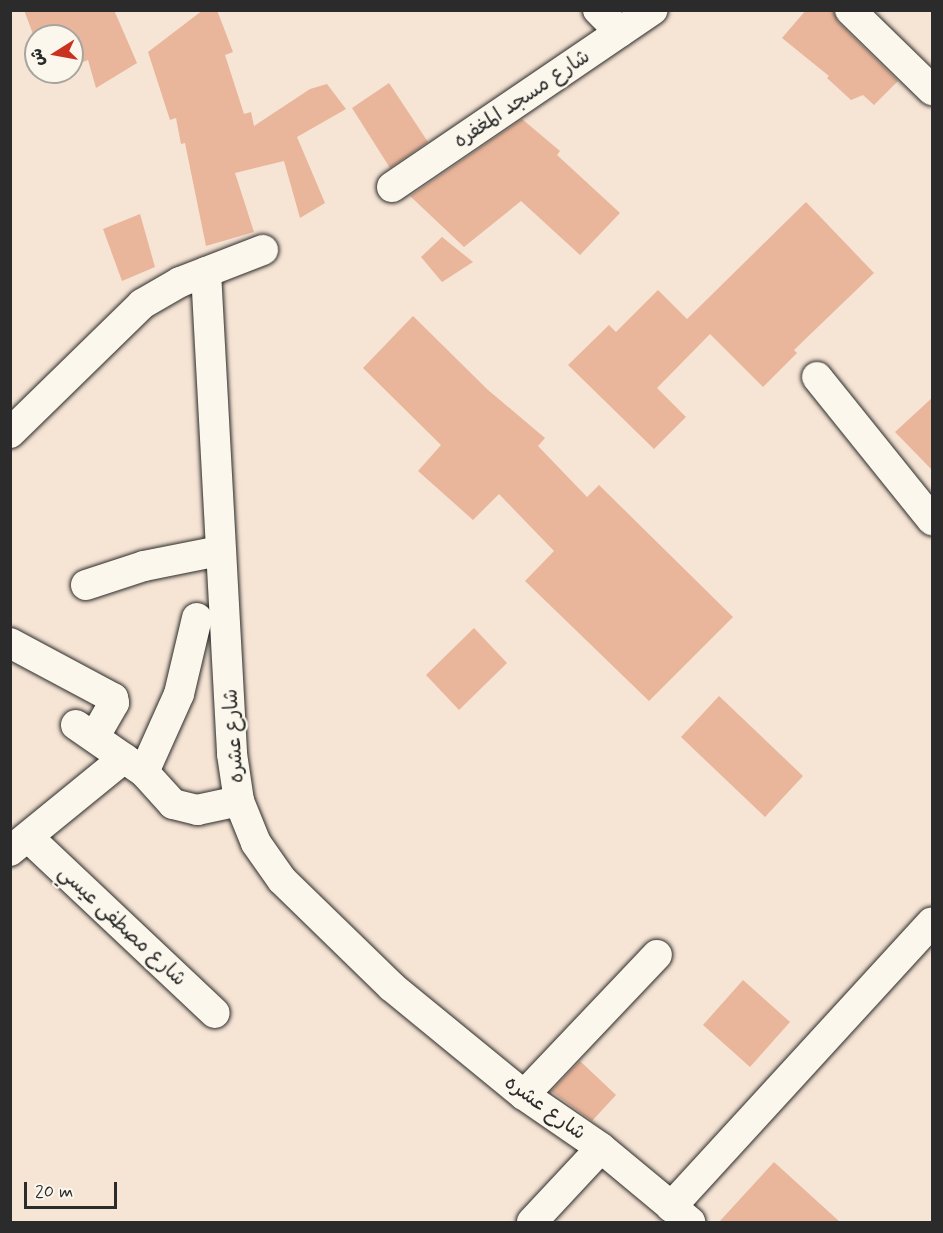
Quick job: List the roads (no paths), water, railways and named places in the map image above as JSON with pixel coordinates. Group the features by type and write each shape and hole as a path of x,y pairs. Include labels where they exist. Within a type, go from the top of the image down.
{"street":[{"path":"598,10 620,32"},
{"name":"شارع مسجد المغفره","path":"392,187 652,10"},
{"path":"850,10 933,90"},
{"path":"10,433 142,304 206,272 263,250"},
{"name":"شارع عشره","path":"206,272 219,551 232,754 239,801 256,843 282,880 392,987 524,1095 601,1148 680,1215"},
{"path":"817,377 933,520"},
{"path":"86,585 144,566 219,551"},
{"path":"20,844 134,765 179,694 197,618"},
{"path":"10,643 113,698 114,703 85,731 134,765 173,804 197,810 239,801"},
{"name":"شارع مصطفى عيسي","path":"20,844 215,1013"},
{"path":"680,1215 933,922"},
{"path":"524,1095 657,955"},
{"path":"532,1222 601,1148"}]}
